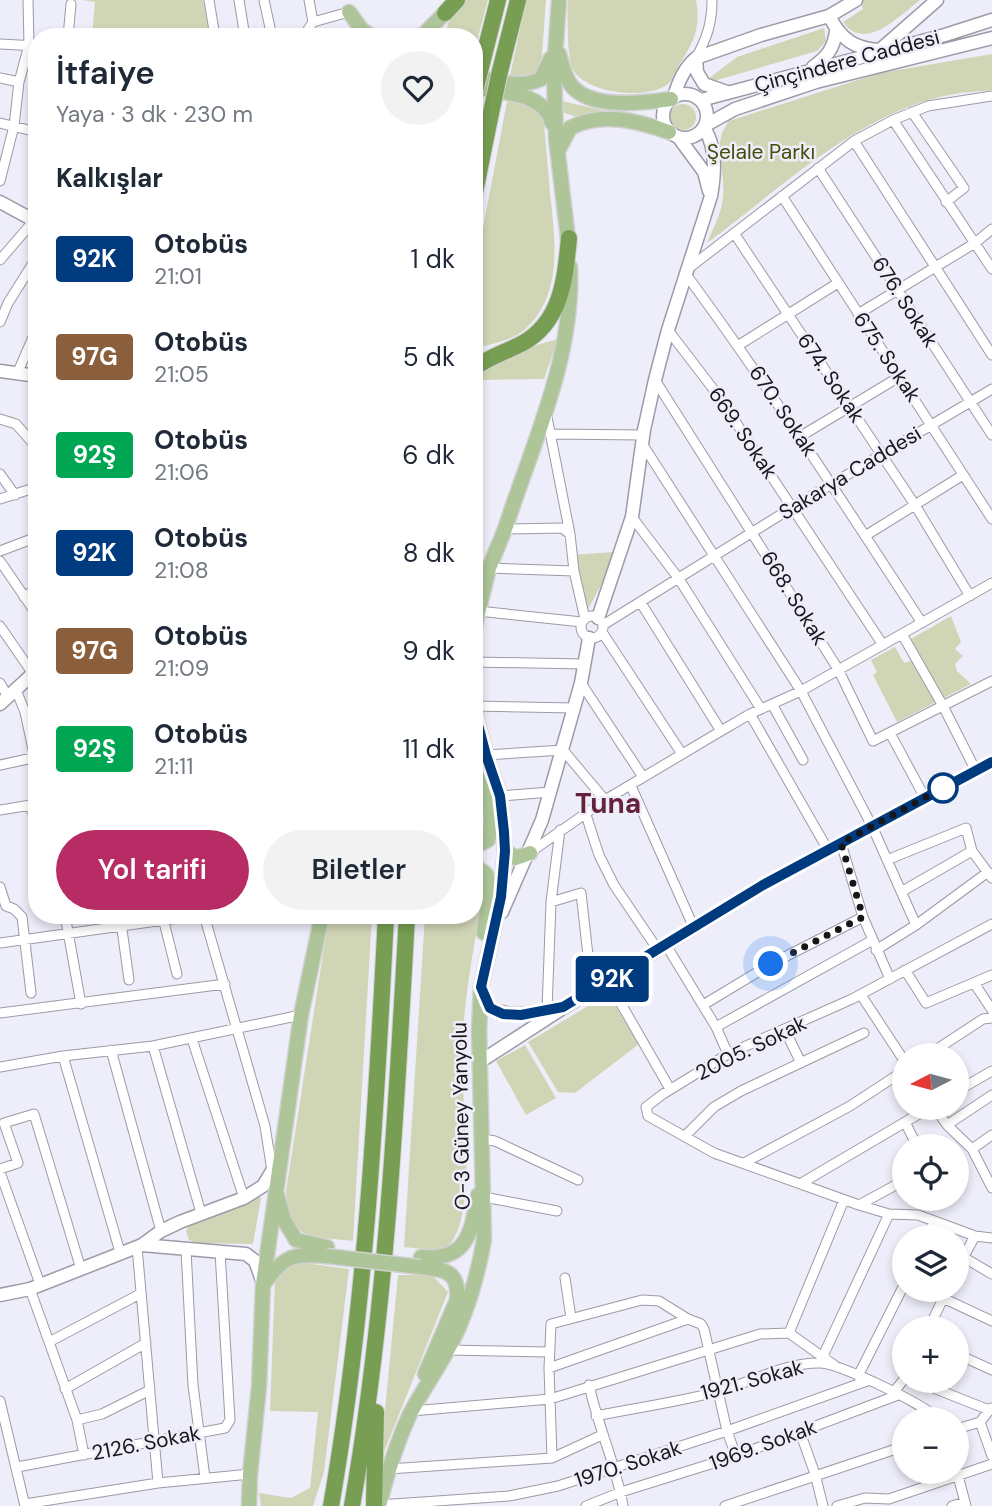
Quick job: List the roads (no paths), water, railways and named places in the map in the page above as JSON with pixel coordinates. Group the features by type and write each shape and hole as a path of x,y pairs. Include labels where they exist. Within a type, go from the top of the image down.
{"highway":[{"path":"483,51 498,0"},
{"path":"483,153 518,0"},
{"path":"483,362 530,338 549,320 563,288 569,238"},
{"path":"331,1506 340,1457 367,1232 385,924"},
{"path":"352,1506 376,1343 392,1168 406,924"},
{"path":"376,1343 377,1506"},
{"path":"323,1506 340,1457"}],"main road":[{"path":"556,145 554,71 559,0"},
{"path":"711,196 704,172 663,122 664,107 673,98 678,81 689,64 696,58 761,35 829,16 856,0"},
{"path":"829,16 836,31 845,40 856,46 880,50 937,0"},
{"path":"347,6 356,28"},
{"path":"347,6 361,28"},
{"path":"434,28 449,6"},
{"name":"Çinçindere Caddesi","path":"699,99 731,93 992,20"},
{"path":"809,70 830,53 836,31"},
{"name":"Çinçindere Caddesi","path":"705,126 735,109 804,86 992,38"},
{"path":"483,74 511,84 531,83 541,79 556,40"},
{"path":"556,40 570,85 600,101 616,103 691,94 699,99 706,107 705,126 714,158 711,196 668,330 656,380 643,440 632,517 594,623"},
{"path":"696,58 697,72 704,84 731,93"},
{"path":"696,58 699,99"},
{"path":"483,89 539,103 550,115 569,238 571,287 569,318 560,360 483,591"},
{"path":"556,145 570,128 596,119 640,123 674,135 692,138 705,126"},
{"path":"2,206 28,217"},
{"path":"0,371 28,375"},
{"path":"481,987 505,905 530,853 551,792 581,683 589,638"},
{"path":"8,697 28,678"},
{"name":"O-3 Güney Yanyolu","path":"377,1506 393,1453 412,1411 448,1350 467,1306 479,1269 485,1230 481,987 501,897 505,851 500,796 483,743"},
{"path":"481,1061 563,1007 763,885 992,762"},
{"path":"483,781 491,814 491,830 488,840 483,842"},
{"path":"505,851 516,858 530,853"},
{"path":"483,872 490,890 482,944 481,987 490,1008 503,1014 521,1015 563,1007"},
{"path":"249,1506 259,1387 263,1284 274,1178 301,1015 320,924"},
{"path":"420,1262 450,1255 461,1247 474,1212 483,1162"},
{"path":"0,1295 35,1287 139,1246 180,1222 244,1198 274,1178"},
{"path":"274,1178 284,1220 290,1233 296,1240 326,1252"},
{"path":"180,1222 177,1237 186,1250"},
{"path":"139,1246 238,1252 251,1258 257,1265 263,1284"},
{"path":"263,1284 283,1261 304,1254 326,1252 420,1262 445,1270 455,1279 458,1287 457,1300 416,1395 412,1411"}],"street":[{"path":"28,0 31,28"},
{"path":"209,0 214,28"},
{"path":"239,0 244,28"},
{"path":"264,0 270,28"},
{"path":"309,0 313,22"},
{"path":"696,58 712,22 712,0"},
{"path":"69,28 71,4"},
{"path":"309,28 313,22 347,6"},
{"path":"0,44 28,46"},
{"path":"0,181 14,126 19,82 28,59"},
{"path":"0,78 19,82"},
{"path":"687,271 854,141 893,120 946,102 991,97 992,109"},
{"path":"912,112 964,188 946,202"},
{"path":"893,120 992,268"},
{"path":"0,123 28,130"},
{"path":"854,141 992,355"},
{"name":"676. Sokak","path":"818,168 992,435"},
{"name":"675. Sokak","path":"782,196 992,519"},
{"path":"0,260 28,229"},
{"path":"858,314 975,243 992,229"},
{"name":"674. Sokak","path":"734,233 915,505 970,596"},
{"path":"0,322 8,303 28,271"},
{"name":"670. Sokak","path":"687,271 801,436 922,623"},
{"path":"739,345 838,283"},
{"name":"669. Sokak","path":"668,330 717,394 883,645"},
{"path":"17,374 28,349"},
{"path":"801,436 899,377"},
{"name":"668. Sokak","path":"656,380 838,669 873,741 890,733"},
{"name":"Sakarya Caddesi","path":"589,638 596,638 594,623 641,603 793,507 992,389"},
{"path":"545,409 570,534 574,571 594,623 681,754"},
{"path":"0,418 16,424 28,438"},
{"path":"551,434 643,440 801,691 872,826 916,925"},
{"path":"0,474 15,495"},
{"path":"865,536 963,475"},
{"path":"0,499 28,490"},
{"path":"632,517 679,579 761,709"},
{"path":"505,529 562,528 570,534"},
{"path":"0,551 28,540"},
{"path":"0,561 28,603"},
{"path":"489,568 574,571"},
{"path":"530,853 605,800 681,754 750,714 801,691 992,583"},
{"path":"24,597 28,594"},
{"path":"641,603 721,731"},
{"path":"483,612 594,623"},
{"path":"589,638 582,631 594,623"},
{"path":"0,626 28,663"},
{"path":"902,634 943,706 975,771"},
{"path":"483,662 583,664"},
{"path":"925,798 890,733 992,681"},
{"path":"0,683 8,697 24,712 28,728"},
{"path":"581,683 643,777"},
{"path":"772,704 803,760"},
{"path":"483,708 574,708"},
{"path":"24,712 28,711"},
{"path":"750,714 828,850"},
{"path":"486,755 563,750 605,800"},
{"path":"0,765 28,762"},
{"path":"631,786 694,928"},
{"path":"500,796 551,792"},
{"path":"0,810 28,806"},
{"path":"586,815 599,855 614,885 703,1005 728,1054"},
{"path":"716,1027 916,925 990,875 972,850 966,828 887,860"},
{"path":"547,1010 551,902 560,830"},
{"path":"841,843 863,917 890,979"},
{"path":"901,892 972,850"},
{"path":"0,887 5,906 14,909 22,917 31,993"},
{"path":"551,902 581,893 592,991"},
{"path":"703,1005 771,964 863,917"},
{"path":"67,924 81,1004"},
{"path":"0,943 133,924"},
{"path":"164,924 177,974"},
{"path":"205,924 225,984 270,1144 274,1178"},
{"name":"2005. Sokak","path":"992,924 861,995 728,1054 646,1107 648,1116 714,1153 859,1205 889,1214 918,1215 975,1236 992,1238"},
{"path":"123,926 128,980"},
{"path":"905,971 926,1003 992,975"},
{"path":"608,981 670,1089"},
{"path":"974,983 992,1010"},
{"path":"0,1013 225,984"},
{"path":"861,995 893,1043"},
{"path":"0,1067 63,1056 153,1046 301,1015"},
{"path":"946,1043 983,1019 992,1018"},
{"path":"785,1030 801,1063"},
{"path":"685,1136 714,1107 741,1091 864,1033"},
{"path":"192,1039 244,1198"},
{"path":"153,1046 201,1213"},
{"path":"111,1050 161,1231"},
{"path":"63,1056 120,1252"},
{"path":"970,1084 992,1071"},
{"path":"744,1163 850,1106 892,1079"},
{"path":"947,1125 992,1095"},
{"path":"81,1269 34,1114 4,1123 18,1163 0,1171 49,1342 77,1420 85,1455"},
{"path":"800,1184 908,1120"},
{"path":"943,1120 972,1149 992,1188"},
{"path":"905,1122 911,1134"},
{"path":"972,1149 992,1135"},
{"path":"482,1139 495,1141 578,1180"},
{"path":"859,1205 892,1187"},
{"path":"484,1196 557,1211"},
{"path":"789,1333 844,1200"},
{"path":"823,1356 889,1214"},
{"path":"969,1246 975,1236"},
{"path":"139,1246 140,1294 158,1483"},
{"path":"186,1250 193,1385 205,1478"},
{"name":"2126. Sokak","path":"17,1467 225,1428 230,1420 220,1252"},
{"path":"969,1260 992,1273"},
{"path":"565,1278 571,1318"},
{"path":"49,1342 140,1294"},
{"path":"552,1458 549,1368 551,1324 642,1300 659,1301 701,1324 710,1350 727,1432 736,1457"},
{"path":"863,1378 897,1302"},
{"path":"959,1302 992,1321"},
{"path":"549,1368 688,1319"},
{"path":"412,1411 550,1399 760,1334 789,1333 834,1365"},
{"path":"65,1389 146,1343"},
{"path":"448,1350 549,1352"},
{"path":"969,1359 992,1370"},
{"name":"1921. Sokak","path":"596,1416 717,1391 755,1377 818,1363 834,1365 921,1407"},
{"name":"1970. Sokak","path":"377,1506 509,1496 558,1486 727,1432 863,1378"},
{"path":"589,1385 602,1435 616,1469 623,1506"},
{"path":"77,1420 102,1414 150,1390"},
{"path":"949,1393 991,1408 980,1422 969,1425"},
{"name":"1969. Sokak","path":"586,1506 621,1492 736,1457 896,1394"},
{"path":"0,1401 3,1425 17,1467 25,1505 158,1483 250,1474"},
{"path":"980,1422 992,1456"},
{"path":"800,1432 823,1506"},
{"path":"389,1469 552,1458 602,1435"},
{"path":"725,1506 892,1450"},
{"path":"969,1471 992,1464"},
{"path":"837,1506 866,1502 890,1503 935,1484"},
{"path":"951,1506 965,1504 960,1484"}],"district":[{"name":"Tuna","path":"608,803"}],"park label":[{"name":"Şelale Parkı","path":"761,152"}]}
